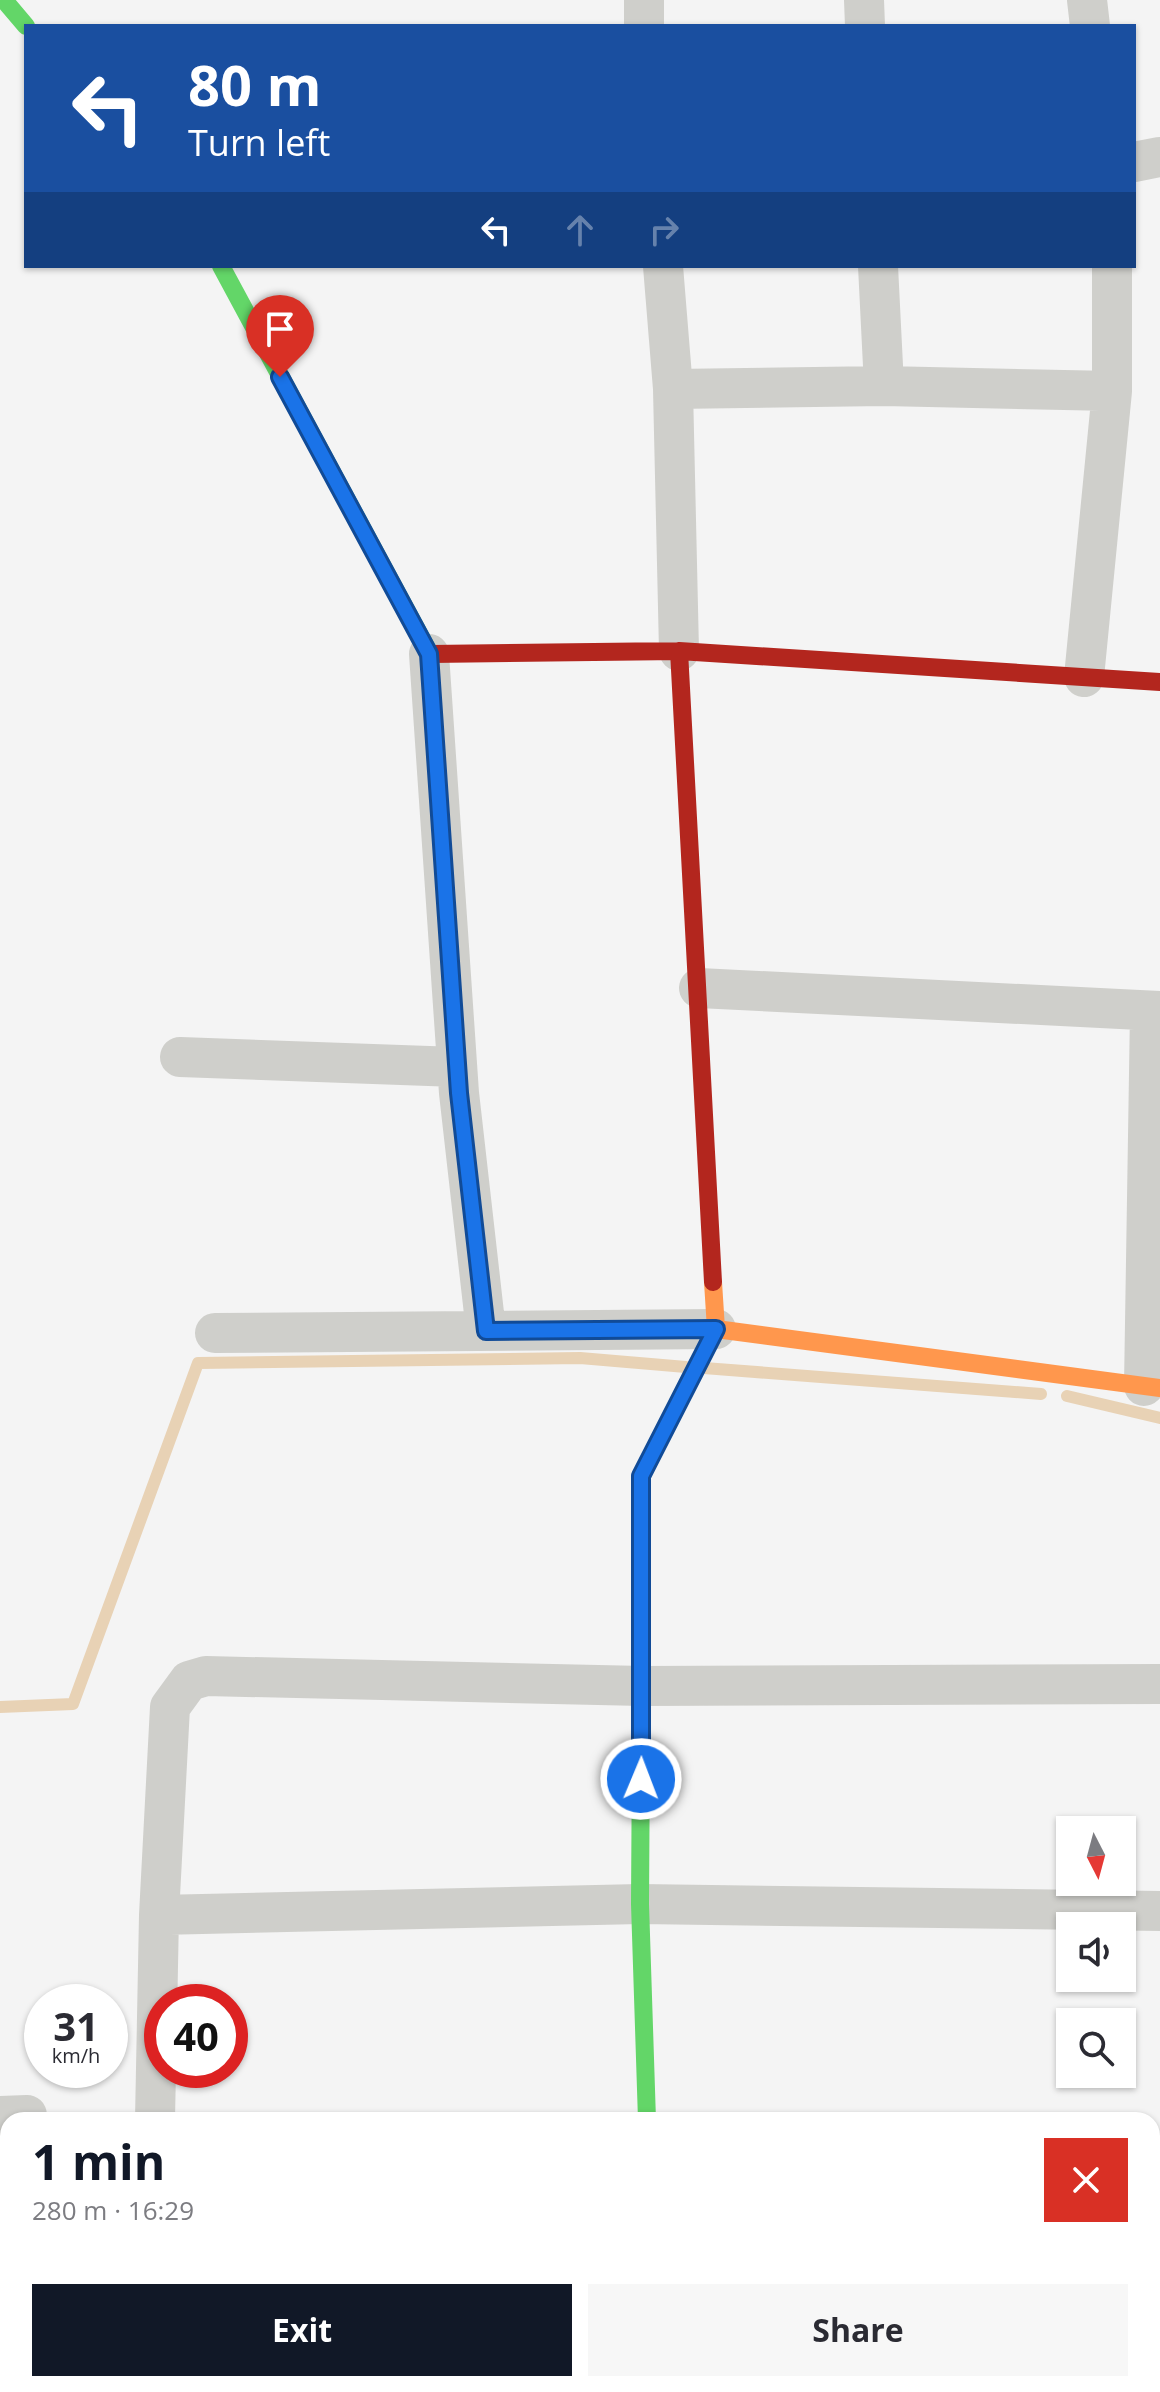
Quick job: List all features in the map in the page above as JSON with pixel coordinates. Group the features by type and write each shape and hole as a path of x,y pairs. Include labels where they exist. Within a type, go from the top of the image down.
{"street":[{"path":"4,0 24,24"},
{"path":"644,0 644,24"},
{"path":"864,0 865,24"},
{"path":"1087,0 1090,24"},
{"path":"1136,162 1160,157"},
{"path":"222,268 429,654 457,1067 486,1331"},
{"path":"647,2112 640,1904 643,1686 641,1476 708,1344 699,988 679,651 673,389 663,268"},
{"path":"878,268 884,386"},
{"path":"1084,677 1112,391 1112,268"},
{"path":"673,389 884,386 1112,391"},
{"path":"429,654 679,651 1160,682"},
{"path":"215,1333 486,1331 708,1344 1152,1387 1155,1011 699,988"},
{"path":"180,1057 457,1067"},
{"path":"155,2112 159,1915 170,1707 189,1681 206,1676 643,1686 1160,1684"},
{"path":"159,1915 640,1904 1160,1911"}],"waterway":[{"path":"0,1707 73,1704 198,1363 580,1358 686,1367"},
{"path":"704,1368 1041,1394"},
{"path":"1067,1396 1160,1418"}],"traffic: fast":[{"path":"4,0 24,24"},
{"path":"222,268 430,654"},
{"path":"642,1585 640,1904 647,2112"}],"traffic: slow":[{"path":"713,1282 716,1329 1160,1388"}],"traffic: jam":[{"path":"430,654 679,651 1160,682"},
{"path":"679,651 713,1282"},
{"path":"642,1585 641,1476 716,1329"}],"route":[{"path":"280,377 429,654 452,1011 486,1331 716,1329 641,1476 641,1779"}]}
